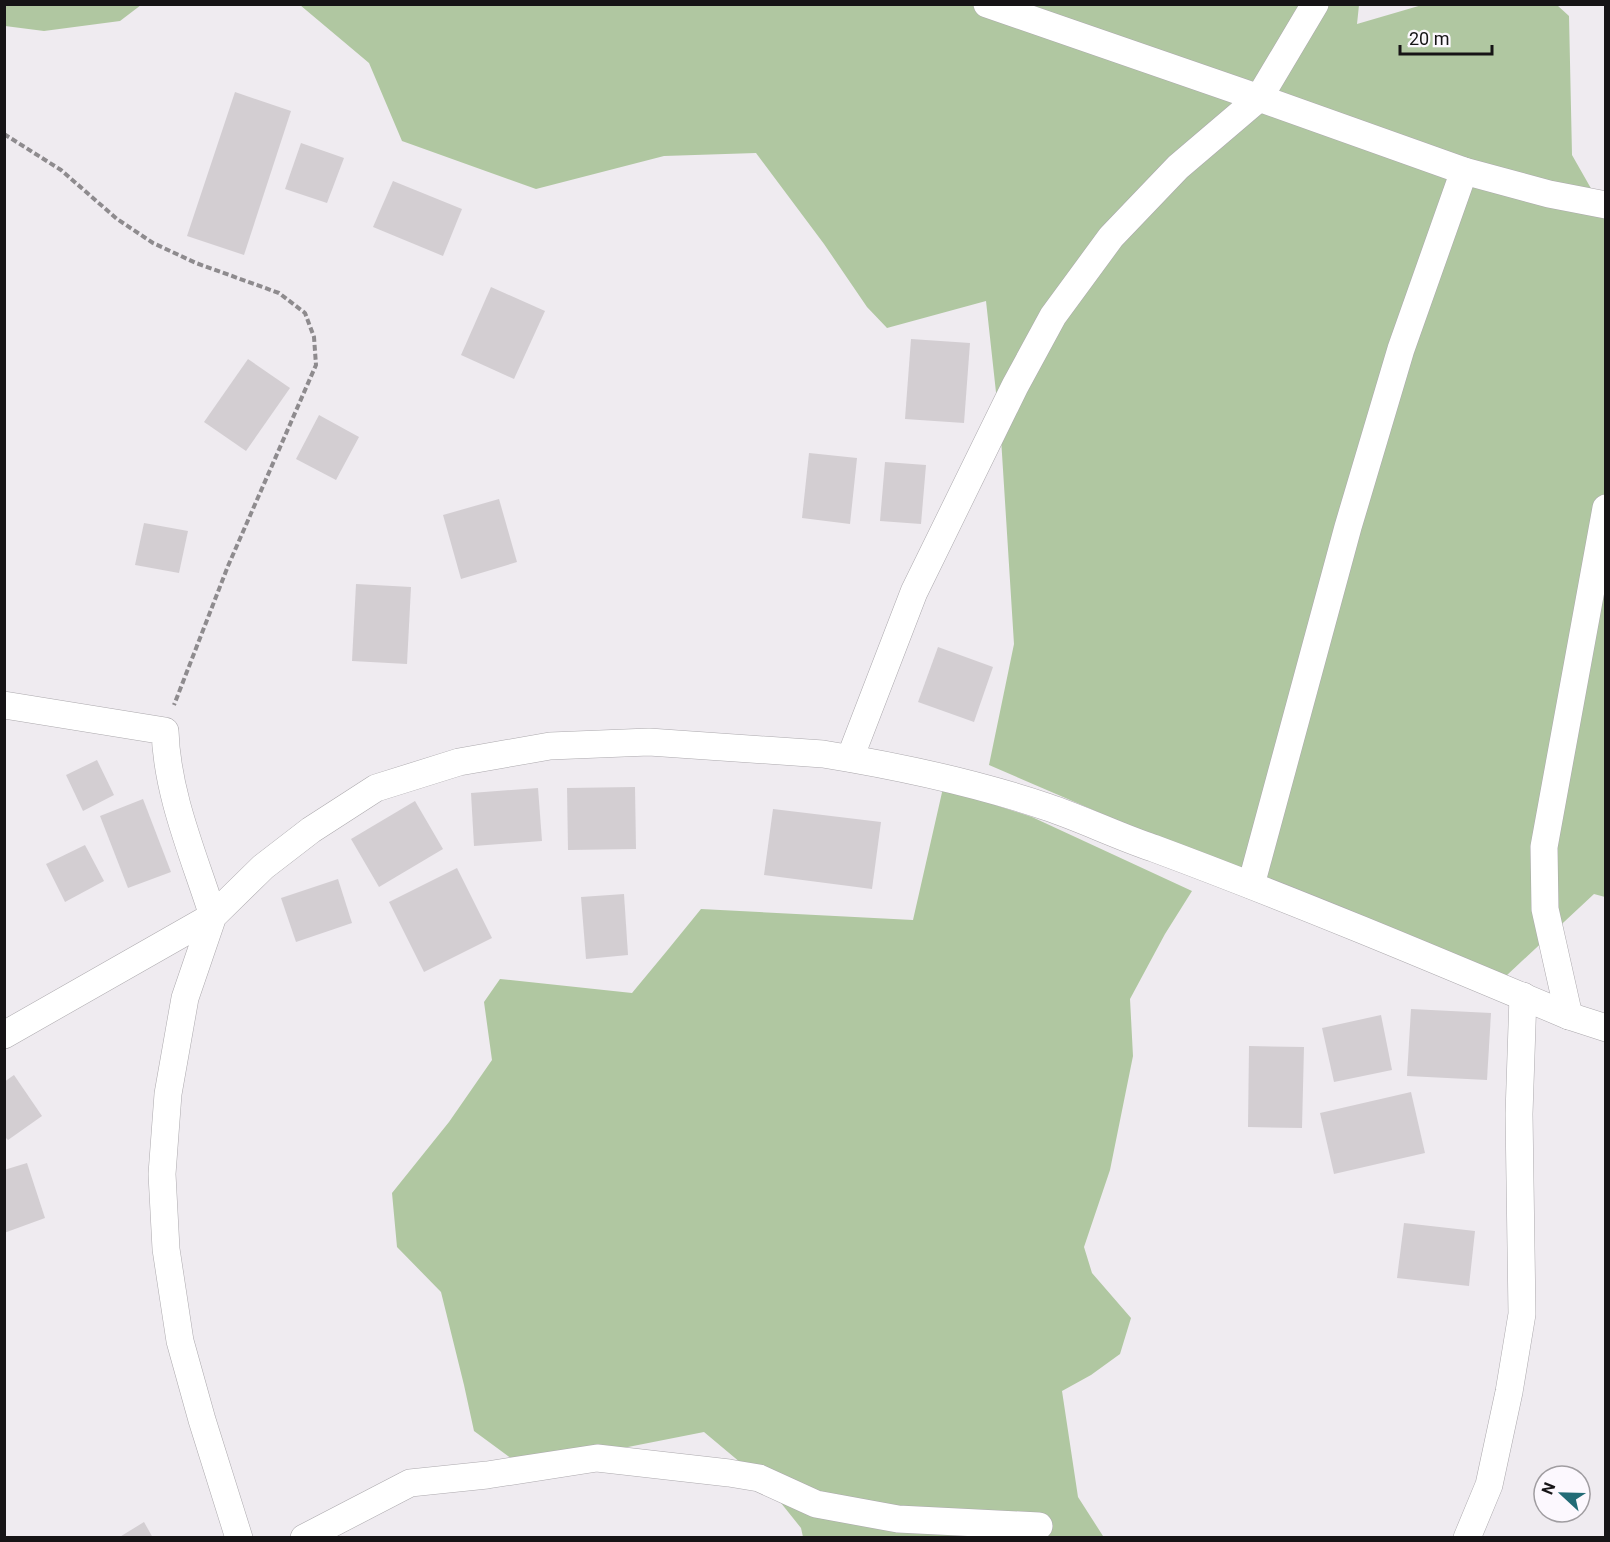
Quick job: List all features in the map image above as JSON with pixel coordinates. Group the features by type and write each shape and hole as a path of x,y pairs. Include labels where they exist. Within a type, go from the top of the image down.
{"street":[{"path":"987,4 1464,171 1549,194 1605,205"},
{"path":"850,758 914,592 1015,386 1053,315 1111,237 1178,167 1259,98 1315,4"},
{"path":"1251,885 1361,482 1401,350 1464,171"},
{"path":"1569,1016 1545,909 1544,847 1596,610 1605,508"},
{"path":"4,705 165,731 166,755 175,798 213,916 185,998 168,1094 162,1174 166,1249 180,1341 239,1538"},
{"path":"4,1035 213,916 271,861 311,830 376,788 459,762 550,746 649,742 823,754 850,758 956,781 1048,807 1251,885 1569,1016 1605,1028"},
{"path":"1467,1538 1489,1485 1509,1392 1522,1314 1519,1114 1523,996"},
{"path":"304,1538 410,1483 487,1475 597,1458 759,1478 816,1504 898,1520 1039,1526"}],"path":[{"path":"4,134 62,170 117,219 153,243 196,264 279,293 305,313 314,337 316,365 228,566 165,731"}],"green space":[{"path":"5,4 141,5 120,21 44,31 5,26"},
{"path":"300,5 1359,5 1357,24 1422,5 1557,5 1569,16 1572,155 1605,213 1605,897 1594,894 1506,976 1191,852 989,765 1014,644 1001,438 986,301 887,328 867,307 824,244 756,153 664,156 536,189 402,141 369,63"},
{"path":"943,788 1032,817 1192,891 1165,934 1130,999 1133,1056 1110,1170 1084,1247 1092,1273 1131,1318 1120,1354 1091,1375 1062,1391 1078,1497 1105,1537 803,1537 801,1528 765,1483 704,1432 527,1470 474,1431 441,1292 397,1247 392,1193 449,1122 492,1060 484,1002 500,979 632,993 701,909 913,920"}],"building":[{"path":"235,92 291,111 244,255 187,236"},
{"path":"301,143 344,158 327,203 285,189"},
{"path":"393,181 462,209 443,256 373,227"},
{"path":"491,287 545,311 514,379 461,355"},
{"path":"911,339 970,343 964,423 905,419"},
{"path":"248,359 290,388 246,451 204,422"},
{"path":"319,415 359,437 336,480 296,459"},
{"path":"809,453 857,458 850,524 802,518"},
{"path":"885,462 926,465 921,524 880,521"},
{"path":"499,499 517,562 461,579 443,515"},
{"path":"144,523 188,531 179,573 135,565"},
{"path":"356,584 411,587 407,664 352,661"},
{"path":"938,647 993,667 974,722 918,702"},
{"path":"97,760 114,795 83,811 66,775"},
{"path":"635,787 636,849 568,850 567,788"},
{"path":"538,788 542,841 474,846 471,793"},
{"path":"143,799 171,872 128,888 100,816"},
{"path":"415,801 443,849 379,887 351,839"},
{"path":"773,809 881,822 872,889 764,875"},
{"path":"85,845 104,881 65,902 46,864"},
{"path":"457,868 492,938 424,972 389,902"},
{"path":"338,879 352,923 296,942 281,898"},
{"path":"624,894 628,955 586,959 581,897"},
{"path":"1411,1009 1491,1013 1487,1080 1407,1076"},
{"path":"1381,1015 1392,1070 1334,1082 1322,1028"},
{"path":"1249,1046 1304,1047 1302,1128 1248,1127"},
{"path":"14,1075 42,1116 8,1140 4,1136 4,1082"},
{"path":"1411,1092 1425,1153 1334,1174 1320,1113"},
{"path":"27,1163 45,1218 4,1233 4,1170"},
{"path":"1404,1223 1475,1231 1469,1286 1397,1278"},
{"path":"144,1522 153,1538 118,1538"}]}
